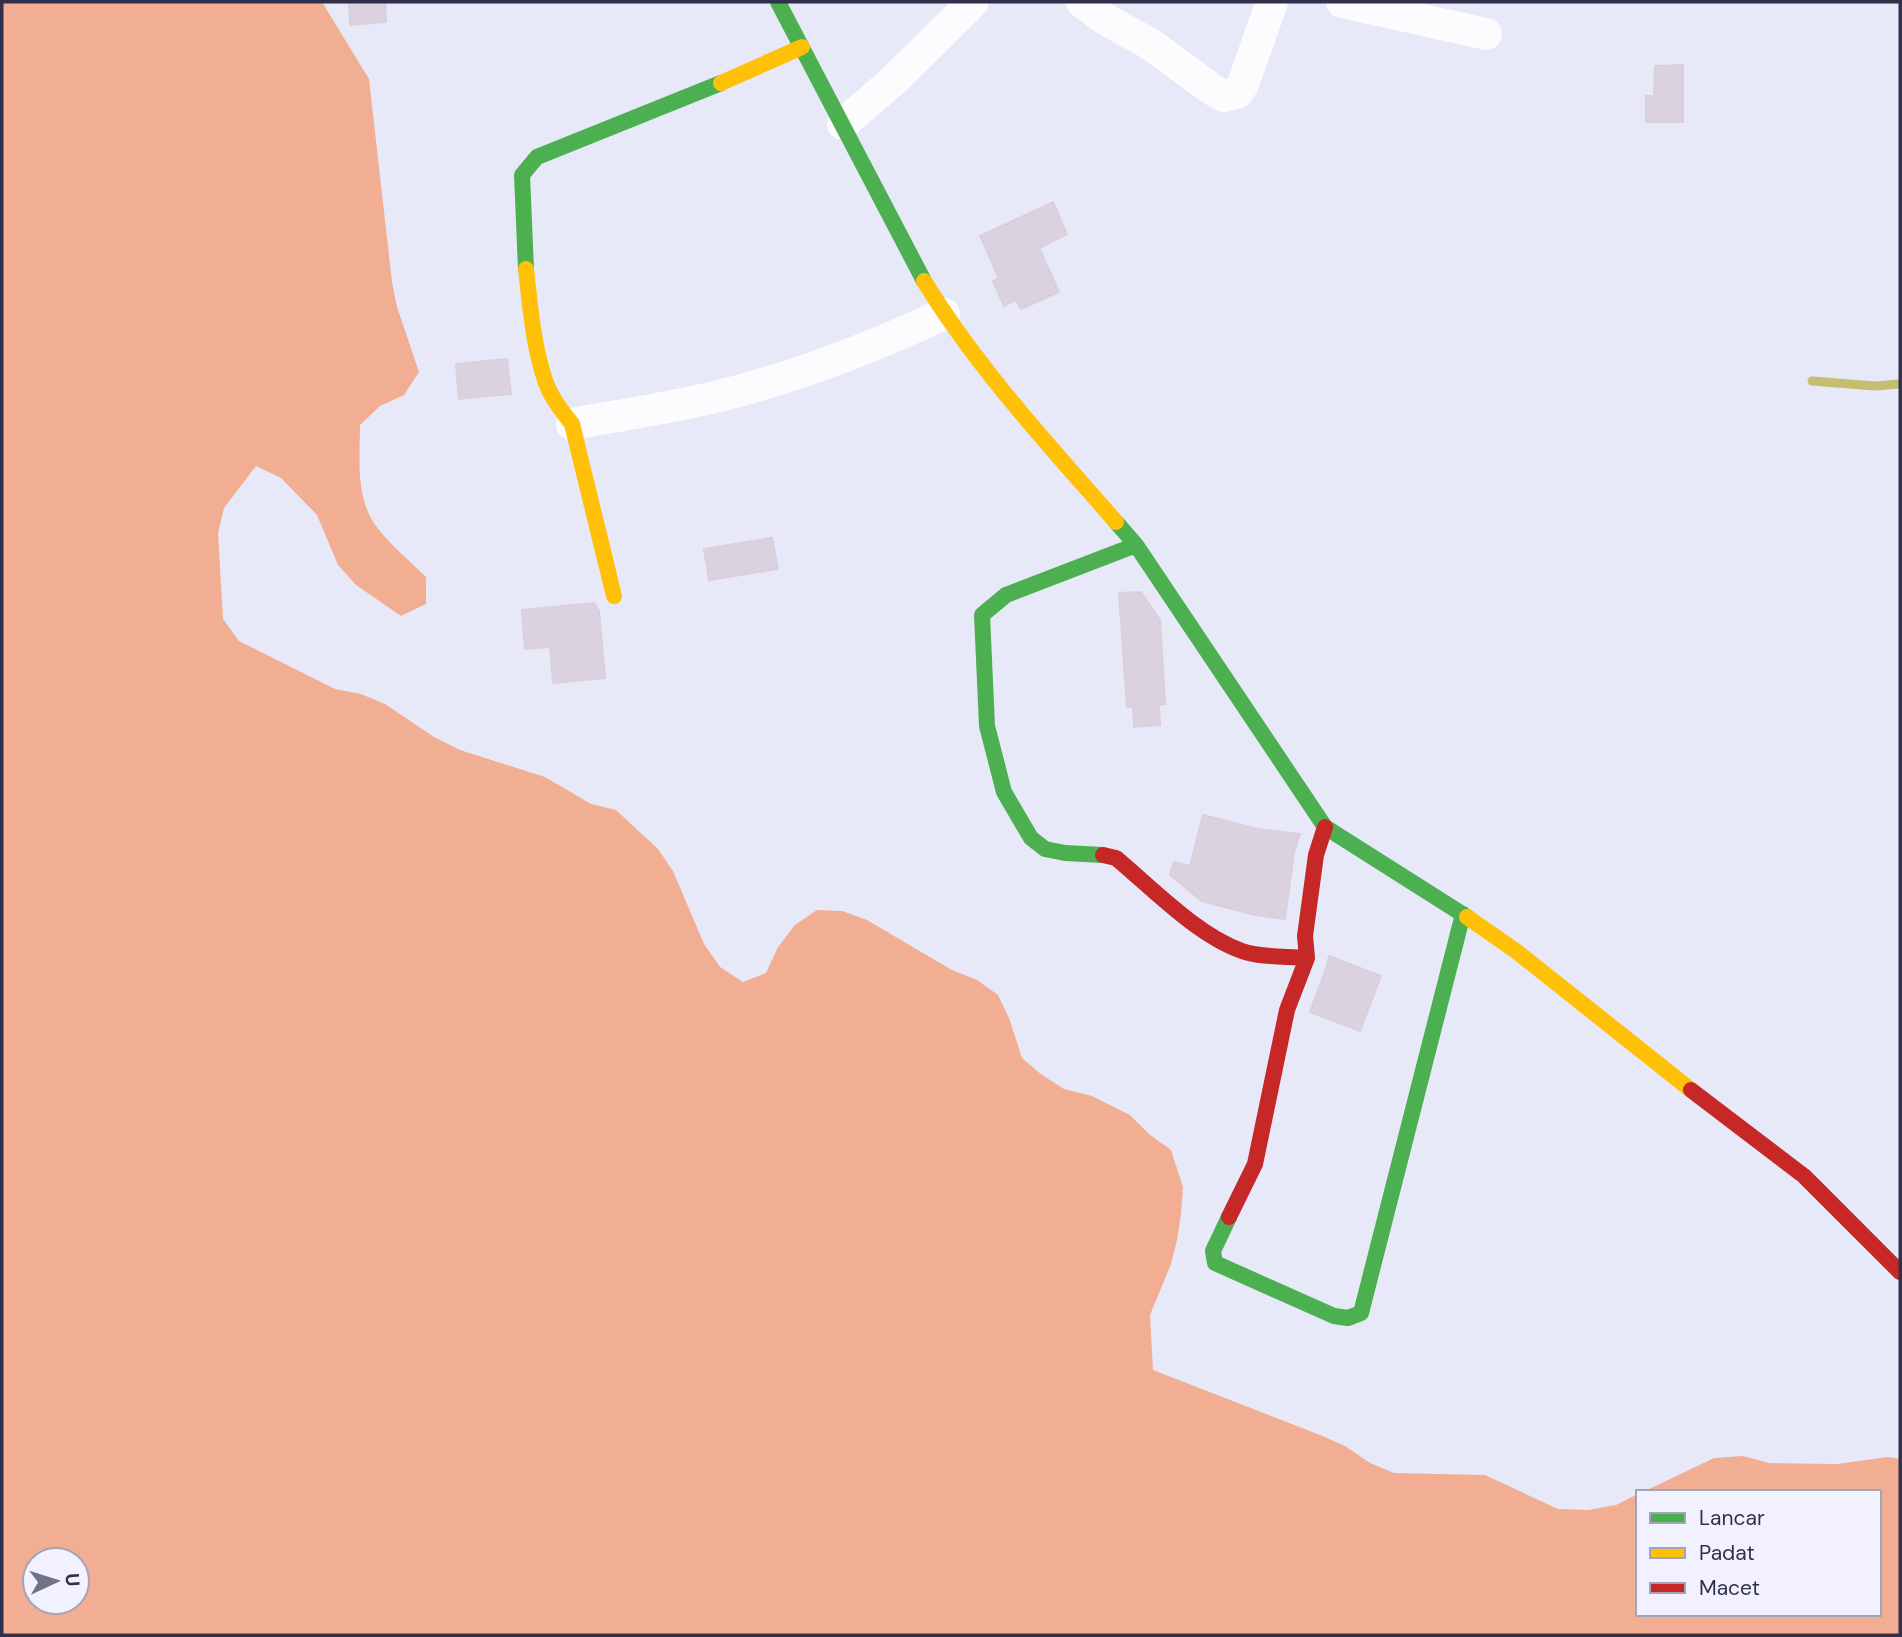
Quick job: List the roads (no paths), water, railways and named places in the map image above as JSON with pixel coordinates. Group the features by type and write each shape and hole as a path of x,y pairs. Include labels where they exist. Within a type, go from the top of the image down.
{"street":[{"path":"778,2 914,265 944,314 997,386 1136,545 1325,827 1463,914 1516,951 1804,1176 1900,1272"},
{"path":"843,124 894,80 973,2"},
{"path":"1082,2 1105,19 1150,44 1224,96 1237,93 1243,84 1272,2"},
{"path":"1342,2 1486,34"},
{"path":"614,596 572,424 555,401 544,379 533,325 524,253 522,175 537,157 722,83 802,47"},
{"path":"572,424 719,396 862,352 944,314"},
{"path":"1136,545 1006,595 982,615 987,726 1004,792 1031,838 1045,849 1116,858 1199,925 1243,951 1307,958"},
{"path":"1325,827 1316,855 1305,936 1307,958 1287,1010 1255,1164 1213,1251 1215,1263 1334,1316 1348,1318 1362,1313 1463,914"}],"waterway":[{"path":"1812,381 1875,386 1900,384"}]}
